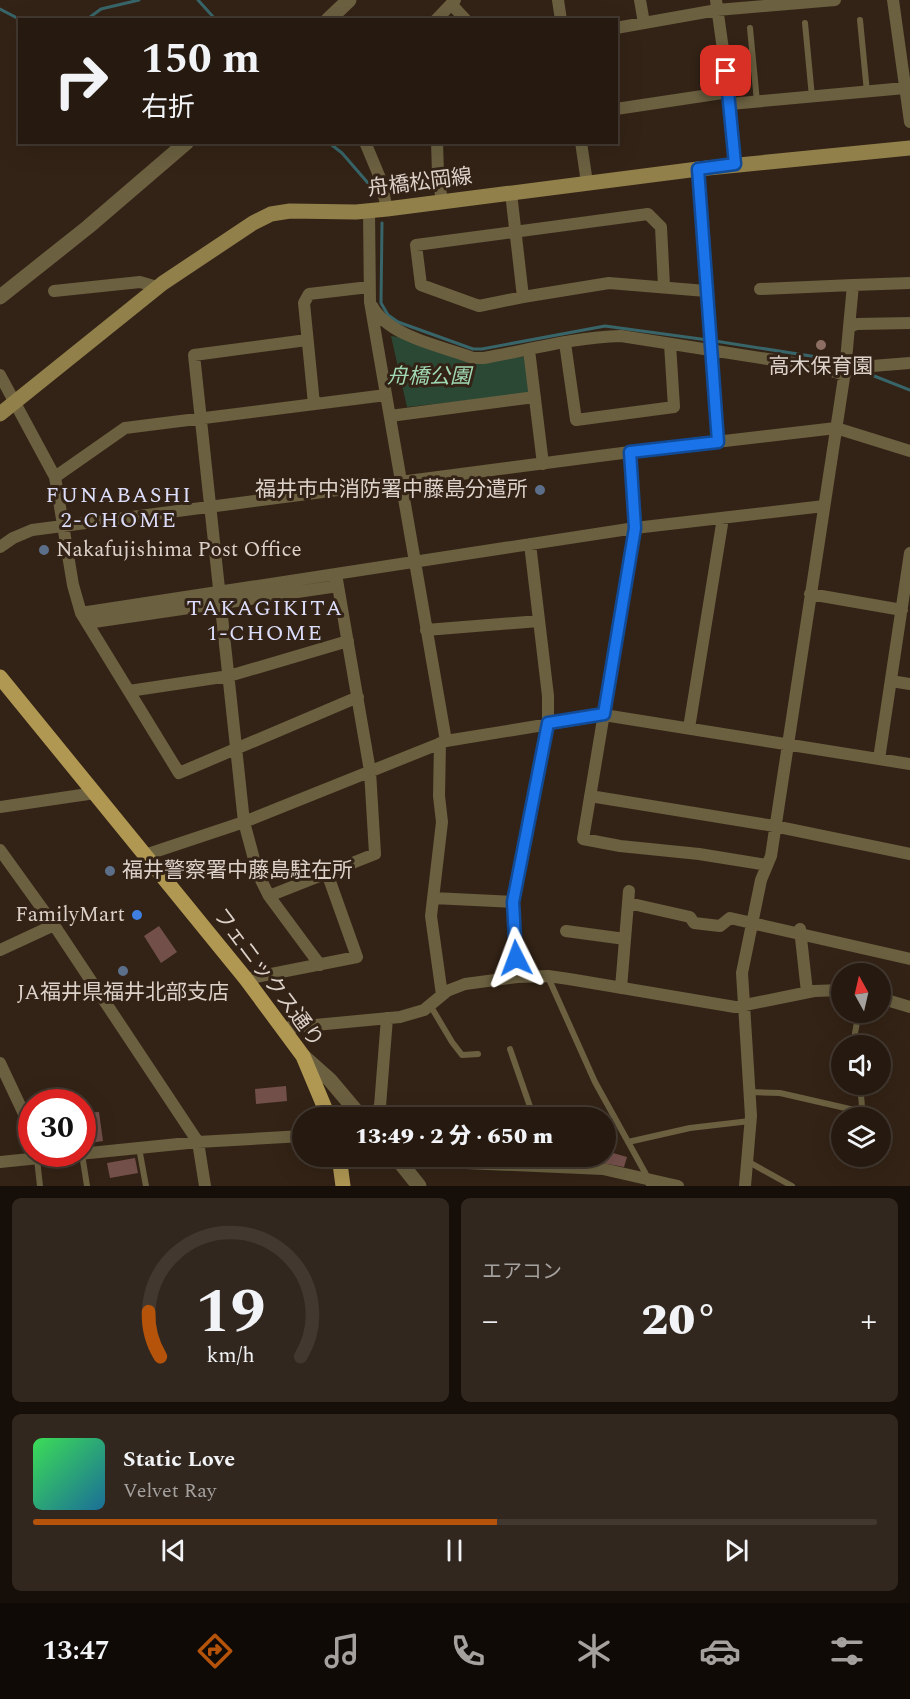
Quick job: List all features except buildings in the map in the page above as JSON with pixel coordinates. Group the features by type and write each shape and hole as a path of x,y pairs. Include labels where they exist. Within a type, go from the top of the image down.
{"main road":[{"name":"舟橋松岡線","path":"0,414 157,287 253,223 271,214 290,211 369,211 735,164 910,148"},
{"name":"フェニックス通り","path":"0,677 246,979 283,1028 303,1056 324,1107"},
{"path":"340,1167 343,1186"}],"street":[{"path":"330,18 349,0"},
{"path":"558,0 561,18"},
{"path":"640,0 644,23"},
{"path":"618,28 716,5 835,0"},
{"path":"893,0 910,122"},
{"path":"438,18 453,2 465,18"},
{"path":"716,5 729,98 735,164"},
{"path":"618,109 729,98 757,102 905,88"},
{"path":"0,297 88,227 185,144"},
{"path":"366,144 380,178 387,209"},
{"path":"437,144 442,202"},
{"path":"581,144 587,183"},
{"path":"698,169 718,442"},
{"path":"511,193 523,297"},
{"path":"369,211 370,303 402,483 443,742 439,796 442,822 431,916 442,995"},
{"path":"664,286 661,227 648,214 416,245 421,285 479,306 609,283 706,291"},
{"path":"54,291 140,282 157,287"},
{"path":"760,289 910,283"},
{"path":"745,1186 750,1092 742,973 761,880 771,856 845,373 853,285"},
{"path":"314,404 304,303 309,294 369,287"},
{"path":"370,303 378,316 396,330 473,358 621,336 845,373 872,366 910,363"},
{"path":"849,327 857,324 910,323"},
{"path":"307,340 194,355 244,822 258,873 269,896 320,965"},
{"path":"566,343 576,420 674,407 670,344"},
{"path":"529,350 543,464"},
{"path":"0,375 55,477 73,585 84,618 180,773 358,697"},
{"path":"55,477 125,428 387,395"},
{"path":"390,416 535,397"},
{"path":"0,547 13,538 32,530 630,452 836,428 910,451"},
{"path":"630,452 635,528 583,839 767,865"},
{"path":"84,618 337,580 414,563 635,528 824,506"},
{"path":"689,728 723,518"},
{"path":"517,977 513,902 548,723 548,696 530,544"},
{"path":"879,759 908,579 910,553"},
{"path":"269,896 375,854 370,771 337,580"},
{"path":"810,594 902,610"},
{"path":"426,630 539,621"},
{"path":"129,691 229,676 348,641"},
{"path":"891,681 910,684"},
{"path":"145,855 244,822 443,742 604,714 910,764"},
{"path":"0,807 95,793"},
{"path":"590,796 774,826 910,854"},
{"path":"0,850 54,925 198,1142 205,1186"},
{"path":"246,979 357,957 327,873"},
{"path":"621,988 629,897 690,917 694,923 720,926 730,918 800,931 910,959"},
{"path":"434,898 513,902"},
{"path":"0,950 54,925"},
{"path":"566,931 625,939"},
{"path":"800,931 807,992"},
{"path":"283,1028 408,1015 424,1010 442,995 465,984 517,977 548,976 735,1007 807,992 831,991"},
{"path":"891,1002 910,1007"},
{"path":"379,1107 387,1018"},
{"path":"303,1056 330,1080 353,1107"},
{"path":"0,1063 18,1101"},
{"path":"96,1153 198,1142 292,1137"},
{"path":"0,1162 18,1160"},
{"path":"404,1167 419,1186"},
{"path":"589,1167 648,1182 678,1186"}],"lane":[{"path":"860,20 867,92"},
{"path":"805,23 812,97"},
{"path":"750,28 757,102"},
{"path":"548,976 595,1082 648,1182"},
{"path":"430,1005 462,1055 478,1054"},
{"path":"510,1049 530,1107"},
{"path":"750,1092 780,1093 833,1107"},
{"path":"628,1142 690,1128 750,1120"},
{"path":"139,1148 146,1186"},
{"path":"747,1160 792,1186"},
{"path":"39,1167 40,1186"},
{"path":"84,1167 87,1186"}],"green space":[{"name":"舟橋公園","path":"391,336 410,339 469,360 524,357 530,394 407,407"}],"waterway":[{"path":"89,18 101,9 139,0"},
{"path":"198,0 214,18"},
{"path":"0,9 18,18"},
{"path":"331,144 342,153 374,190"},
{"path":"382,223 381,303 388,315 398,322 473,349 605,326 708,340"},
{"path":"715,341 817,357 841,365"},
{"path":"864,372 910,390"}],"place":[{"name":"高木保育園","path":"821,345"},
{"name":"福井市中消防署中藤島分遣所","path":"540,490"},
{"name":"Nakafujishima Post Office","path":"44,550"},
{"name":"福井警察署中藤島駐在所","path":"110,871"},
{"name":"FamilyMart","path":"137,915"},
{"name":"JA福井県福井北部支店","path":"123,971"}],"district":[{"name":"FUNABASHI 2-CHOME","path":"119,508"},
{"name":"TAKAGIKITA 1-CHOME","path":"265,620"}],"route":[{"path":"516,958 513,902 548,723 604,714 635,528 630,452 718,442 698,169 735,164 726,71"}]}
